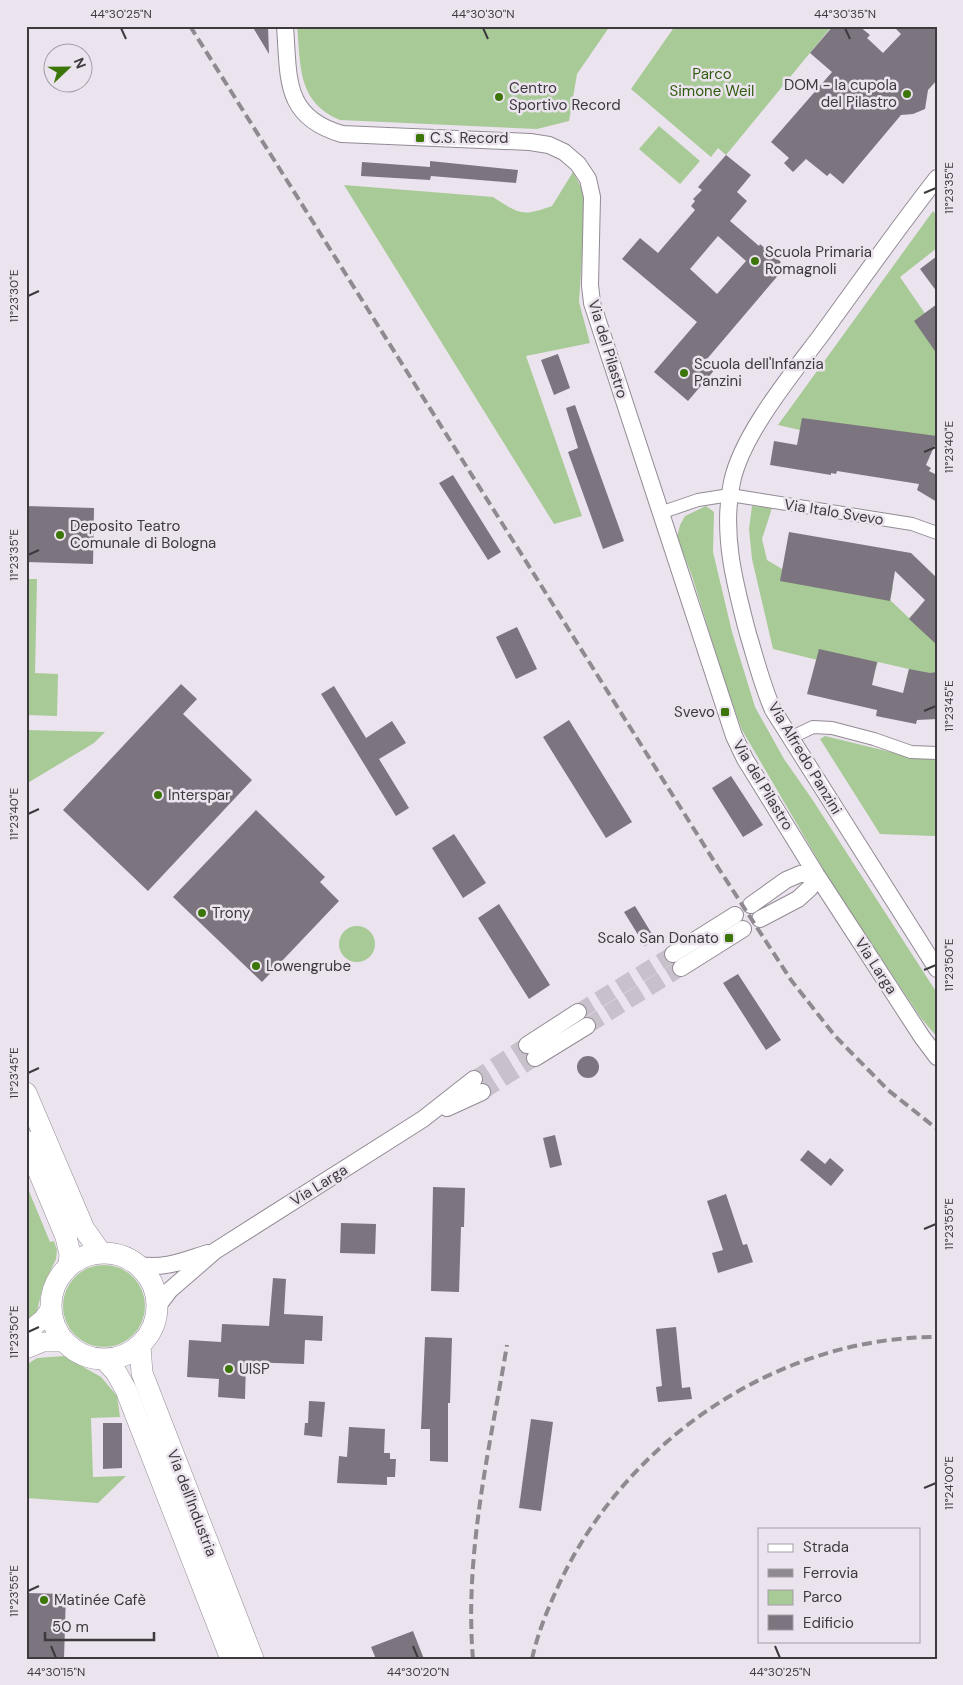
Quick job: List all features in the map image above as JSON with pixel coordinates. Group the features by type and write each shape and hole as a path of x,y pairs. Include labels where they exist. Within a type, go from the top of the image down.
{"main road":[{"path":"26,1093 84,1229 102,1253"},
{"path":"26,1141 66,1237 70,1254 68,1266"},
{"path":"102,1253 127,1258 138,1265 146,1273 152,1284 158,1308 151,1332 140,1346 124,1356 105,1360 82,1355 64,1342 52,1320 51,1296 55,1285 68,1266 84,1256 102,1253"},
{"path":"26,1333 43,1319 51,1308"},
{"path":"26,1349 43,1342 64,1342"},
{"name":"Via dell'Industria","path":"140,1346 142,1373 253,1659"},
{"name":"Via dell'Industria","path":"105,1360 116,1372 126,1390 232,1659"}],"street":[{"name":"Via del Pilastro","path":"285,26 292,95 300,110 326,129 342,134 530,142 549,145 564,152 578,164 588,179 592,197 590,285 592,303 659,510 734,736 745,759 816,874"},
{"name":"Via Alfredo Panzini","path":"934,189 765,413 747,442 732,480 728,534 739,600 763,686 773,710 937,969"},
{"path":"659,510 698,500 730,495"},
{"name":"Via Italo Svevo","path":"730,495 912,524 937,532"},
{"path":"790,738 813,727 832,728 874,739 911,752 937,753"},
{"path":"755,912 786,880 800,874 816,874"},
{"name":"Via Larga","path":"816,874 937,1056"},
{"path":"677,960 739,922"},
{"path":"531,1052 583,1019"},
{"name":"Via Larga","path":"158,1308 170,1290 215,1251 478,1086"},
{"name":"Via Larga","path":"138,1265 166,1266 215,1251"}],"green space":[{"path":"297,26 610,26 577,74 569,121 537,129 340,120 326,112 309,93 301,69"},
{"name":"Parco Simone Weil","path":"675,26 832,26 726,155 718,148 711,157 631,89"},
{"path":"659,126 700,161 680,184 639,149"},
{"path":"573,172 583,191 583,241 579,302 590,343 526,356 582,516 554,524 344,185 493,197 515,210 534,212 552,206"},
{"path":"933,211 937,215 937,248 900,277 937,331 937,446 825,429 800,430 778,425"},
{"path":"706,506 714,512 713,552 732,632 755,707 784,759 812,799 937,993 937,1037 921,1018 832,884 742,730 727,689 692,576 677,537 685,516"},
{"path":"752,506 772,508 762,539 767,560 782,569 893,587 890,600 909,618 917,610 937,630 937,684 906,680 909,669 878,662 874,674 773,649 752,559 749,529"},
{"path":"26,579 37,579 35,673 58,674 57,716 26,715"},
{"path":"26,730 105,732 94,743 26,784"},
{"path":"825,736 911,757 937,757 937,835 880,834 820,739"},
{"path":"357,926 364,927 370,931 374,937 374,951 370,957 364,961 357,962 350,961 344,957 340,951 339,944 340,937 344,931 350,927"},
{"path":"26,1184 50,1242 54,1241 57,1250 56,1259 43,1286 37,1311 26,1323"},
{"path":"96,1265 112,1265 127,1272 138,1283 145,1298 142,1322 133,1335 112,1347 96,1347 81,1340 70,1329 63,1314 63,1298 70,1283 81,1272"},
{"path":"64,1356 101,1377 117,1396 120,1417 91,1418 93,1477 126,1476 98,1503 26,1498 26,1365 37,1358"}],"building":[{"path":"252,26 268,26 269,54"},
{"path":"833,26 859,26 870,35 867,38 883,53 901,34 893,26 937,26 937,80 928,90 925,109 913,114 901,115 843,184 830,173 827,176 806,159 793,172 784,163 789,158 771,142 832,72 810,53"},
{"path":"726,155 751,175 737,192 747,201 730,221 781,262 776,268 781,272 707,359 717,367 688,401 654,372 697,322 622,259 640,238 658,253 695,210 691,206 695,201 693,199 702,190 698,187","holes":["718,236 746,261 717,294 690,269"]},
{"path":"430,161 518,170 516,183 431,176 430,180 361,176 362,162 430,167"},
{"path":"937,256 937,292 920,269"},
{"path":"937,304 937,354 914,321"},
{"path":"558,354 570,388 554,395 541,360"},
{"path":"575,405 624,541 603,549 568,452 578,448 566,408"},
{"path":"802,418 937,436 926,465 931,468 929,471 937,475 937,502 917,490 919,484 837,471 836,474 831,473 831,475 770,465 774,441 797,445"},
{"path":"453,475 501,552 488,560 439,483"},
{"name":"Deposito Teatro Comunale di Bologna","path":"26,506 94,508 93,564 26,562"},
{"path":"789,532 911,553 937,578 937,645 909,619 925,600 895,571 890,601 780,581"},
{"path":"517,627 537,669 516,679 496,637"},
{"path":"819,649 877,662 872,685 903,693 909,669 930,673 937,672 937,719 917,720 916,724 876,716 877,710 807,694"},
{"name":"Interspar","path":"181,684 197,699 183,714 252,780 148,891 63,810"},
{"path":"334,686 366,738 392,721 406,743 379,759 409,808 396,816 321,694"},
{"path":"569,720 632,822 606,838 543,737"},
{"path":"731,776 763,825 743,837 712,788"},
{"path":"256,810 325,877 320,882 339,901 262,982 173,897"},
{"path":"454,834 486,883 463,898 432,848"},
{"path":"499,904 550,985 529,999 478,918"},
{"path":"635,906 655,939 645,946 624,912"},
{"path":"738,974 781,1040 766,1050 723,983"},
{"path":"588,1056 598,1063 599,1067 592,1077 588,1078 578,1071 577,1067 584,1057"},
{"path":"555,1135 562,1165 550,1168 543,1138"},
{"path":"808,1150 825,1164 830,1158 844,1170 831,1186 800,1160"},
{"path":"433,1187 465,1188 464,1227 461,1227 459,1292 431,1291"},
{"path":"726,1194 743,1245 747,1244 753,1262 718,1273 712,1253 723,1250 707,1201"},
{"path":"341,1223 376,1224 375,1254 340,1253"},
{"path":"273,1278 286,1279 284,1314 323,1316 322,1341 305,1340 304,1364 246,1362 245,1399 218,1397 219,1379 187,1377 189,1340 221,1342 222,1324 269,1326"},
{"path":"676,1327 682,1388 690,1387 692,1399 658,1402 656,1387 662,1386 656,1329"},
{"path":"425,1337 452,1338 450,1403 448,1403 448,1462 430,1461 430,1429 421,1429"},
{"path":"309,1401 325,1402 322,1437 304,1435 305,1423 308,1423"},
{"path":"531,1419 553,1422 541,1511 519,1508"},
{"path":"103,1423 122,1423 122,1468 103,1469"},
{"path":"349,1427 385,1429 384,1453 390,1453 390,1459 396,1459 395,1477 387,1477 387,1485 337,1483 339,1456 347,1457"},
{"path":"26,1593 66,1594 64,1659 26,1659"},
{"path":"413,1631 424,1659 376,1659 371,1647"}],"tunnel":[{"path":"578,1012 673,954"},
{"path":"587,1026 681,968"},
{"path":"474,1079 527,1045"},
{"path":"482,1092 535,1058"}],"railway":[{"path":"190,26 719,869 791,980 835,1036 888,1090 937,1129"},
{"path":"532,1659 539,1633 552,1599 584,1538 620,1489 662,1446 710,1409 762,1379 818,1356 876,1342 937,1337"},
{"path":"473,1659 471,1620 475,1540 486,1461 507,1345"}],"place":[{"name":"DOM - la cupola del Pilastro","path":"907,94"},
{"name":"Centro Sportivo Record","path":"499,97"},
{"name":"C.S. Record","path":"420,138"},
{"name":"Scuola Primaria Romagnoli","path":"755,261"},
{"name":"Scuola dell'Infanzia Panzini","path":"684,373"},
{"name":"Deposito Teatro Comunale di Bologna","path":"60,535"},
{"name":"Svevo","path":"725,712"},
{"name":"Interspar","path":"158,795"},
{"name":"Trony","path":"202,913"},
{"name":"Scalo San Donato","path":"729,938"},
{"name":"Lowengrube","path":"256,966"},
{"name":"UISP","path":"229,1369"},
{"name":"Matinée Cafè","path":"44,1600"}]}
